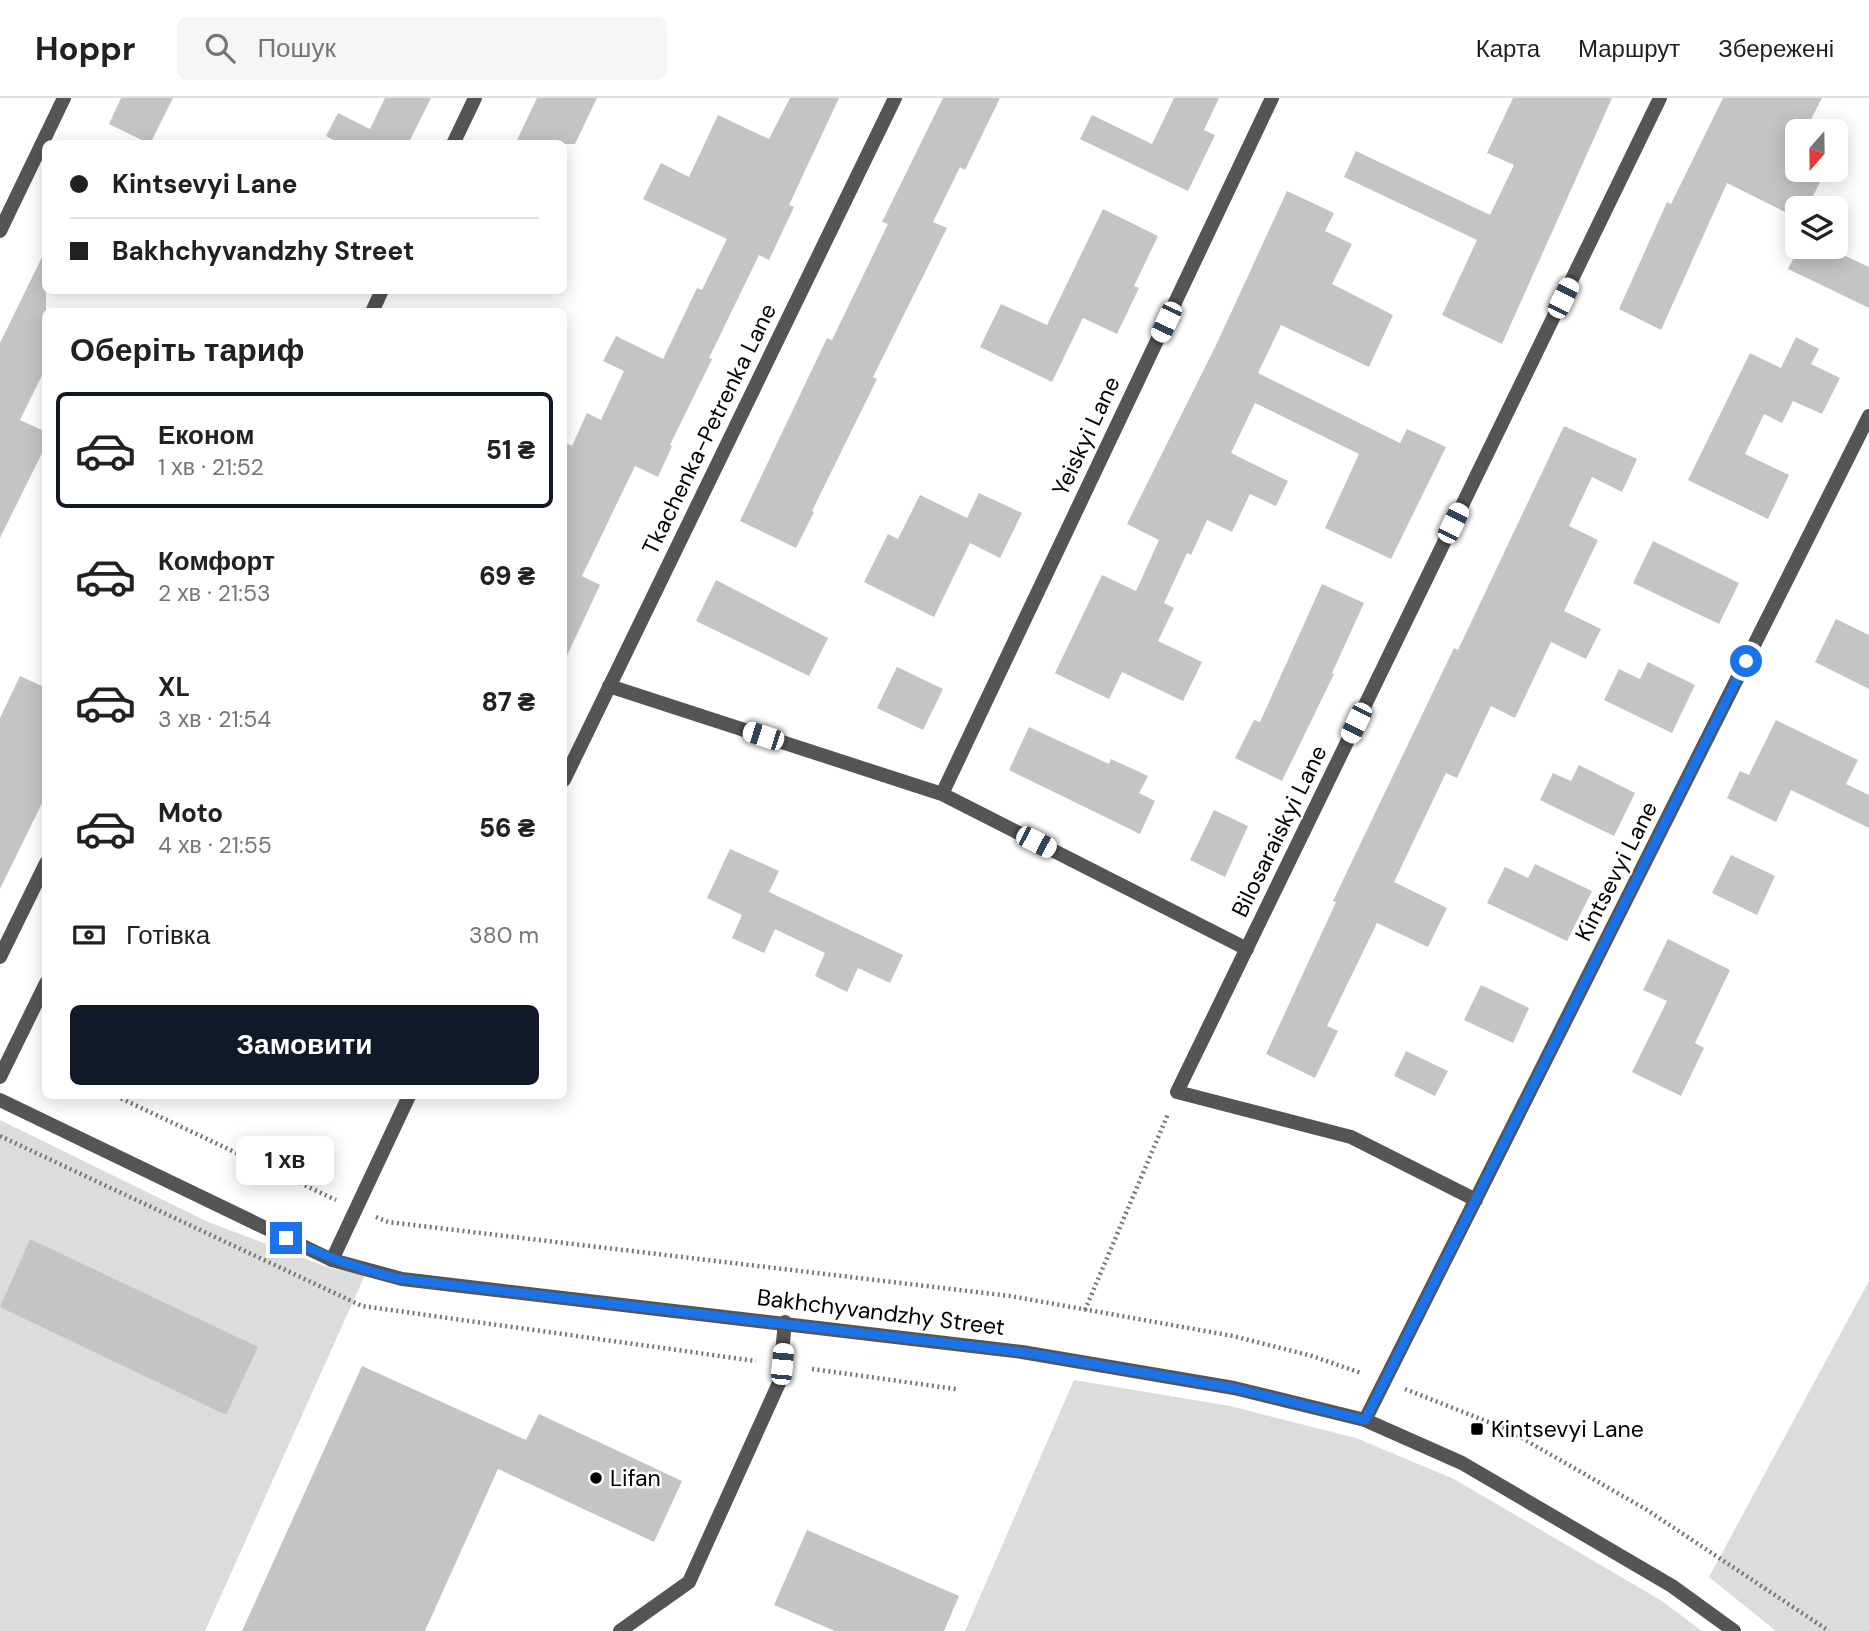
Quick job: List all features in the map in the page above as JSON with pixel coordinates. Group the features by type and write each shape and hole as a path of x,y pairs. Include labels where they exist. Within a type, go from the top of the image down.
{"street":[{"path":"44,140 64,98"},
{"path":"455,140 475,98"},
{"name":"Tkachenka-Petrenka Lane","path":"567,774 895,98"},
{"name":"Yeiskyi Lane","path":"942,794 1272,98"},
{"name":"Bilosaraiskyi Lane","path":"1177,1092 1660,98"},
{"path":"0,230 42,143"},
{"name":"Kintsevyi Lane","path":"1365,1420 1869,416"},
{"path":"609,686 942,794 1247,949"},
{"path":"0,957 42,871"},
{"path":"0,1077 42,991"},
{"path":"1177,1092 1351,1137 1476,1200"},
{"path":"332,1260 409,1099"},
{"name":"Bakhchyvandzhy Street","path":"0,1100 332,1260 368,1272 402,1279 1022,1352 1234,1388 1365,1420 1462,1463 1672,1586 1734,1631"},
{"path":"621,1631 689,1582 779,1384 785,1322"}],"path":[{"path":"1085,1310 1177,1092"},
{"path":"122,1099 388,1222 1010,1296 1233,1336 1312,1356 1385,1381 1506,1429 1647,1510 1829,1631"},
{"path":"812,1368 956,1389"}],"shaded area":[{"path":"0,1120 208,1222 330,1268 365,1275 205,1631 0,1631"},
{"path":"1869,1281 1869,1631 1776,1631 1709,1577"},
{"path":"1074,1380 1230,1406 1356,1438 1454,1479 1662,1601 1702,1631 965,1631"}],"building":[{"path":"121,98 173,98 152,140 142,140 109,124"},
{"path":"385,98 431,98 410,140 334,140 326,136 338,113 370,129"},
{"path":"537,98 597,98 575,144 567,144 567,140 517,140"},
{"path":"790,98 839,98 789,205 794,207 769,260 759,255 709,358 712,359 670,445 672,446 658,477 635,466 582,576 600,585 567,656 567,444 572,446 587,413 601,420 624,371 603,361 616,336 663,359 697,288 702,290 727,239 643,199 661,163 689,177 718,115 769,139"},
{"path":"943,98 1000,98 965,170 960,167 933,222 947,228 873,377 877,379 796,548 740,521 827,338 832,340 888,224 882,222"},
{"path":"1174,98 1219,98 1204,130 1215,135 1188,191 1080,139 1092,115 1152,144"},
{"path":"1513,98 1612,98 1502,344 1442,315 1477,240 1344,177 1356,151 1490,215 1514,165 1487,153"},
{"path":"1723,98 1822,98 1811,119 1785,119 1785,182 1820,182 1813,196 1785,196 1785,212 1727,183 1661,330 1619,309 1667,202 1671,204"},
{"path":"1287,191 1334,213 1325,231 1352,244 1332,284 1393,315 1369,367 1281,325 1258,373 1400,443 1407,429 1446,447 1391,559 1325,528 1359,454 1255,403 1231,453 1288,481 1276,506 1250,494 1232,532 1207,520 1191,555 1187,553 1164,603 1174,608 1158,641 1202,662 1183,701 1122,672 1109,699 1055,673 1102,575 1136,591 1159,540 1127,524 1218,341"},
{"path":"1103,209 1158,236 1134,286 1139,288 1117,334 1083,318 1052,382 980,347 1001,304 1047,325"},
{"path":"42,257 42,294 46,294 46,308 42,308 42,375 20,420 42,430 42,453 0,538 0,343"},
{"path":"1848,257 1869,267 1869,308 1788,269 1793,259"},
{"path":"1796,337 1819,349 1811,364 1840,378 1822,414 1793,401 1782,423 1764,414 1745,454 1789,475 1768,519 1688,480 1750,353 1781,368"},
{"path":"1564,426 1637,459 1622,492 1592,477 1569,526 1598,540 1564,611 1601,629 1586,659 1551,642 1515,718 1491,706 1457,778 1446,773 1394,882 1447,908 1428,947 1377,923 1327,1026 1338,1031 1315,1078 1266,1054 1336,902 1333,901 1454,648 1458,650"},
{"path":"979,493 1022,513 1000,558 970,543 934,617 864,582 888,534 898,539 920,495 967,518"},
{"path":"1653,541 1739,583 1719,624 1633,583"},
{"path":"716,580 828,638 809,676 696,621"},
{"path":"1322,584 1364,603 1332,673 1334,674 1282,781 1235,758 1254,720 1260,722"},
{"path":"1836,619 1869,635 1869,689 1815,662"},
{"path":"1648,662 1695,685 1672,733 1604,700 1619,669 1640,679"},
{"path":"897,667 943,689 923,730 877,708"},
{"path":"20,676 42,686 42,803 0,889 0,718"},
{"path":"1776,720 1858,760 1846,784 1869,795 1869,828 1791,790 1776,822 1727,798 1740,771 1749,775"},
{"path":"1029,727 1109,764 1111,759 1148,776 1139,793 1155,801 1140,834 1009,770"},
{"path":"1579,765 1635,793 1614,836 1540,800 1553,773 1571,781"},
{"path":"1214,810 1248,826 1225,877 1190,860"},
{"path":"730,849 779,871 769,892 903,955 890,983 858,968 847,992 815,976 825,953 775,929 764,953 732,938 742,915 707,898"},
{"path":"1731,855 1775,876 1757,915 1712,893"},
{"path":"1535,864 1592,891 1567,941 1487,903 1505,867 1528,878"},
{"path":"1668,939 1730,970 1695,1043 1704,1048 1681,1096 1632,1072 1667,1001 1643,990"},
{"path":"1481,985 1529,1008 1513,1043 1464,1020"},
{"path":"1406,1051 1448,1071 1435,1096 1394,1076"},
{"path":"30,1239 258,1347 226,1415 0,1307"},
{"path":"362,1366 526,1440 539,1414 682,1481 654,1542 498,1469 425,1631 242,1631"},
{"path":"807,1530 959,1596 944,1631 835,1631 774,1605"}],"place":[{"name":"Kintsevyi Lane","path":"1477,1429"},
{"name":"Lifan","path":"596,1478"}],"route":[{"path":"286,1238 332,1260 368,1272 402,1279 1022,1352 1234,1388 1365,1420 1746,661"}]}
